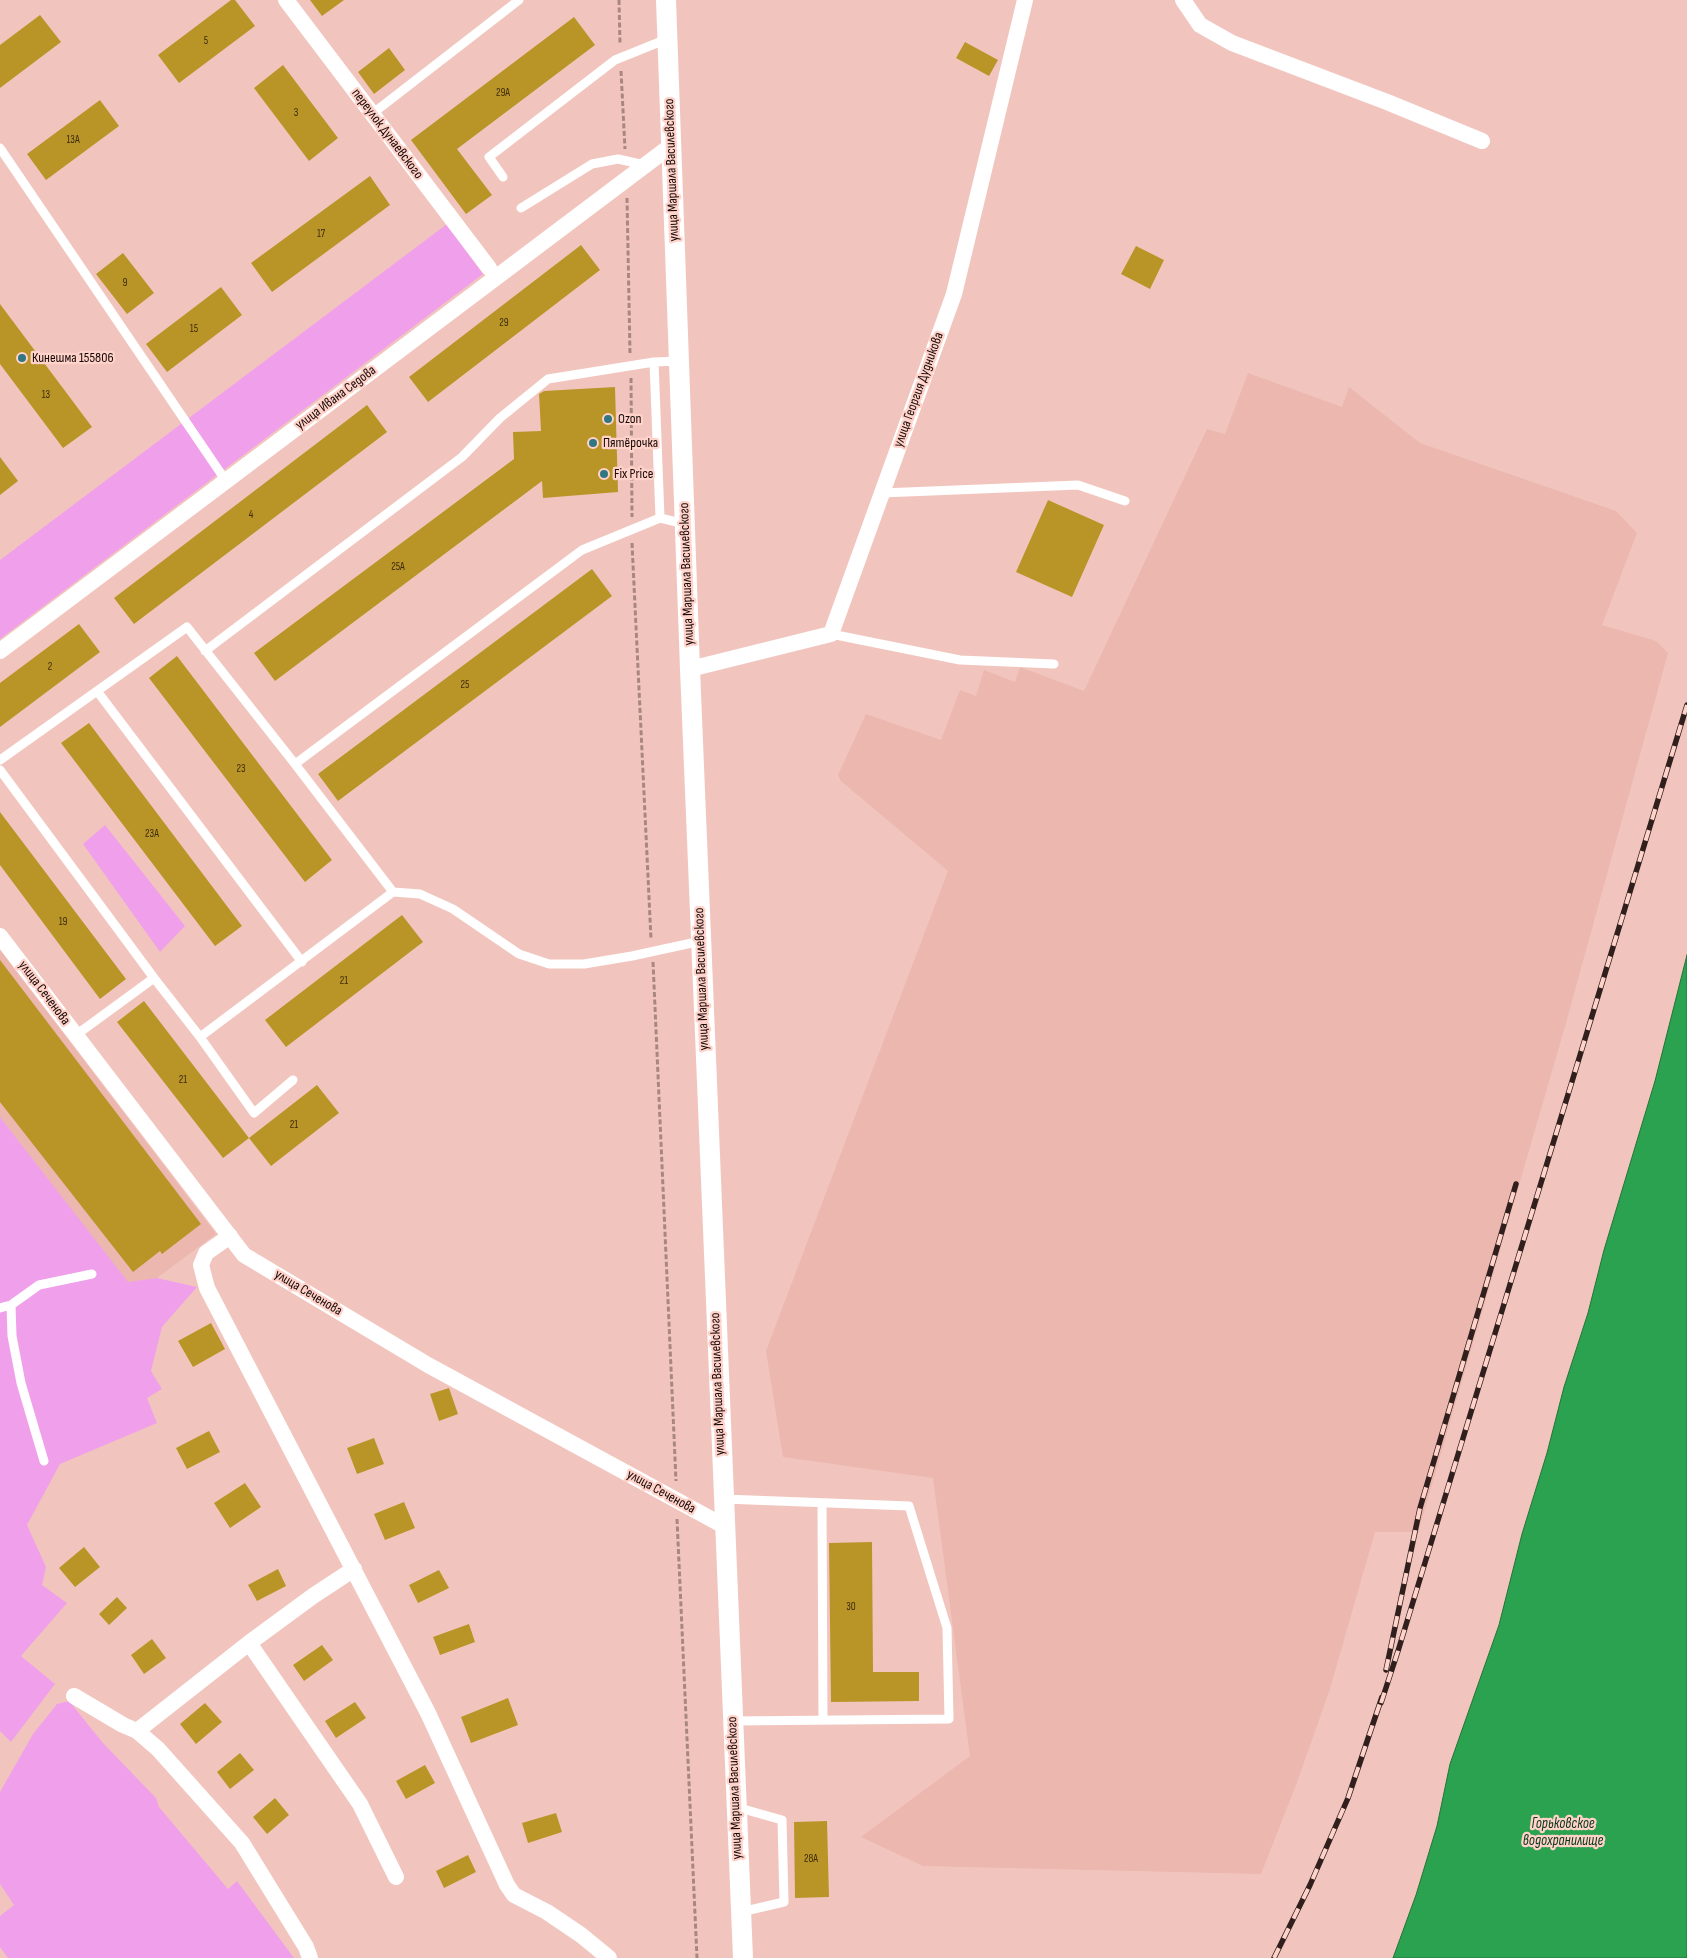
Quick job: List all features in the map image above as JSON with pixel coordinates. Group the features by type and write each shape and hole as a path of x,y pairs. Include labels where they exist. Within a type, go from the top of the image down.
{"street":[{"name":"переулок Дунаевского","path":"286,0 488,268"},
{"name":"улица Маршала Василевского","path":"666,0 690,669 743,1958"},
{"name":"улица Георгия Дудникова","path":"831,634 954,294 1025,0"},
{"path":"1183,0 1200,25 1232,43 1387,102 1482,141"},
{"name":"улица Ивана Седова","path":"0,651 672,145"},
{"path":"690,669 831,634"},
{"name":"улица Сеченова","path":"0,936 244,1255 428,1365 724,1526"},
{"path":"230,1236 206,1253 201,1265 205,1282 428,1713 507,1886 514,1895 547,1912 581,1935 609,1958"},
{"path":"137,1731 249,1643 313,1596 354,1569"},
{"path":"249,1643 360,1804 396,1876"},
{"path":"74,1696 123,1725 137,1731 158,1749 242,1843 306,1947 310,1958"}],"lane":[{"path":"372,114 518,0"},
{"path":"503,177 490,157 620,58 668,39"},
{"path":"0,148 226,481"},
{"path":"521,208 592,164 618,159 646,165"},
{"path":"205,651 462,457 500,418 548,379 630,365 679,361"},
{"path":"654,362 660,518"},
{"path":"882,493 1078,485 1125,501"},
{"path":"295,764 582,550 660,518 685,524"},
{"path":"0,760 187,627 393,892"},
{"path":"831,634 960,660 1054,664"},
{"path":"97,691 302,962"},
{"path":"0,770 200,1037 254,1113 293,1080"},
{"path":"200,1037 393,892 420,894 453,909 518,954 549,964 584,964 701,941"},
{"path":"76,1035 154,978"},
{"path":"0,1308 11,1305 39,1285 92,1274"},
{"path":"11,1305 12,1336 21,1383 44,1461"},
{"path":"723,1499 909,1506 947,1628 949,1719 733,1721"},
{"path":"822,1503 823,1720"},
{"path":"736,1807 782,1820 784,1902 741,1912"}],"path":[{"path":"619,0 620,58 626,161"},
{"path":"626,179 632,530 697,1958"}],"shaded area":[{"path":"447,224 483,274 0,639 0,560"},
{"path":"1248,373 1342,407 1349,387 1420,443 1616,511 1637,533 1602,625 1656,641 1668,653 1564,1030 1415,1543 1414,1532 1375,1532 1329,1692 1296,1785 1261,1874 923,1866 861,1837 970,1756 933,1478 783,1457 766,1351 948,871 841,781 838,775 866,714 941,740 960,690 976,696 984,670 1015,682 1020,667 1084,691 1207,429 1225,434"},
{"path":"105,825 185,926 160,952 83,844"},
{"path":"0,950 216,1234 157,1278 128,1283 0,1117"},
{"path":"0,1117 128,1282 157,1278 197,1287 162,1327 151,1371 162,1389 147,1398 157,1423 60,1464 27,1525 46,1567 42,1585 67,1603 21,1656 55,1684 11,1742 0,1731"},
{"path":"69,1701 103,1743 156,1798 159,1807 228,1889 237,1881 294,1958 8,1958 0,1947 0,1916 14,1905 0,1884 0,1792 33,1734 57,1704"}],"water":[{"name":"Горьковское водохранилище","path":"1687,955 1687,1958 1393,1958 1416,1895 1437,1826 1450,1764 1499,1625 1522,1534 1547,1453 1564,1387 1588,1313 1604,1250 1655,1081"}],"building":[{"path":"231,0 235,0 255,26 179,83 158,55"},
{"path":"310,0 344,0 322,16"},
{"path":"40,15 61,42 0,88 0,45"},
{"path":"574,17 595,45 457,149 492,195 466,214 411,140"},
{"path":"965,42 998,60 989,76 956,58"},
{"path":"389,48 405,70 374,94 358,72"},
{"path":"283,65 338,138 309,161 254,88"},
{"path":"100,100 119,126 46,180 27,154"},
{"path":"370,176 390,205 272,292 251,263"},
{"path":"581,245 600,270 428,402 409,377"},
{"path":"1136,246 1164,260 1150,289 1121,274"},
{"path":"123,253 154,293 127,314 96,274"},
{"path":"221,287 242,315 167,372 146,344"},
{"path":"0,304 92,427 63,448 0,364"},
{"path":"615,387 618,492 543,498 542,481 275,681 254,653 514,459 513,432 541,431 539,394 544,391"},
{"path":"367,405 387,432 134,624 114,598"},
{"path":"0,457 18,481 0,495"},
{"path":"1048,500 1104,525 1072,597 1016,572"},
{"path":"592,569 612,596 338,801 318,774"},
{"path":"79,624 100,652 0,727 0,683"},
{"path":"177,656 332,860 305,882 149,678"},
{"path":"89,723 242,926 215,946 61,743"},
{"path":"0,812 126,979 100,999 0,865"},
{"path":"402,915 423,942 286,1047 265,1020"},
{"path":"0,960 201,1224 162,1254 160,1251 133,1272 0,1102"},
{"path":"144,1001 249,1138 223,1158 117,1022"},
{"path":"317,1085 339,1113 271,1166 249,1138"},
{"path":"211,1323 225,1349 193,1367 178,1341"},
{"path":"449,1388 458,1414 439,1421 430,1394"},
{"path":"209,1431 220,1452 187,1469 176,1448"},
{"path":"374,1438 384,1464 357,1474 347,1448"},
{"path":"245,1483 261,1507 230,1528 214,1503"},
{"path":"404,1502 415,1528 385,1540 374,1514"},
{"path":"872,1542 873,1672 919,1672 919,1701 831,1702 829,1543"},
{"path":"84,1547 100,1567 75,1587 59,1568"},
{"path":"278,1569 286,1586 257,1601 248,1585"},
{"path":"439,1570 449,1588 418,1603 409,1585"},
{"path":"117,1597 127,1608 109,1625 99,1614"},
{"path":"469,1624 475,1642 440,1655 433,1637"},
{"path":"152,1639 166,1658 144,1674 131,1655"},
{"path":"322,1645 333,1660 304,1681 293,1665"},
{"path":"508,1698 518,1725 471,1743 461,1717"},
{"path":"355,1702 366,1718 336,1738 325,1721"},
{"path":"205,1703 222,1722 196,1744 180,1724"},
{"path":"240,1753 254,1770 230,1789 217,1772"},
{"path":"425,1765 435,1783 406,1799 396,1781"},
{"path":"275,1798 289,1815 267,1834 253,1817"},
{"path":"556,1813 562,1832 528,1843 522,1823"},
{"path":"827,1821 829,1897 795,1898 794,1822"},
{"path":"468,1855 476,1872 444,1888 436,1871"}],"railway":[{"path":"1381,1703 1687,705"},
{"path":"1386,1670 1420,1508 1516,1184"},
{"path":"1274,1958 1310,1885 1348,1798 1382,1697"}],"place":[{"name":"Кинешма 155806","path":"22,358"},
{"name":"Ozon","path":"608,419"},
{"name":"Пятёрочка","path":"593,443"},
{"name":"Fix Price","path":"604,474"}]}
